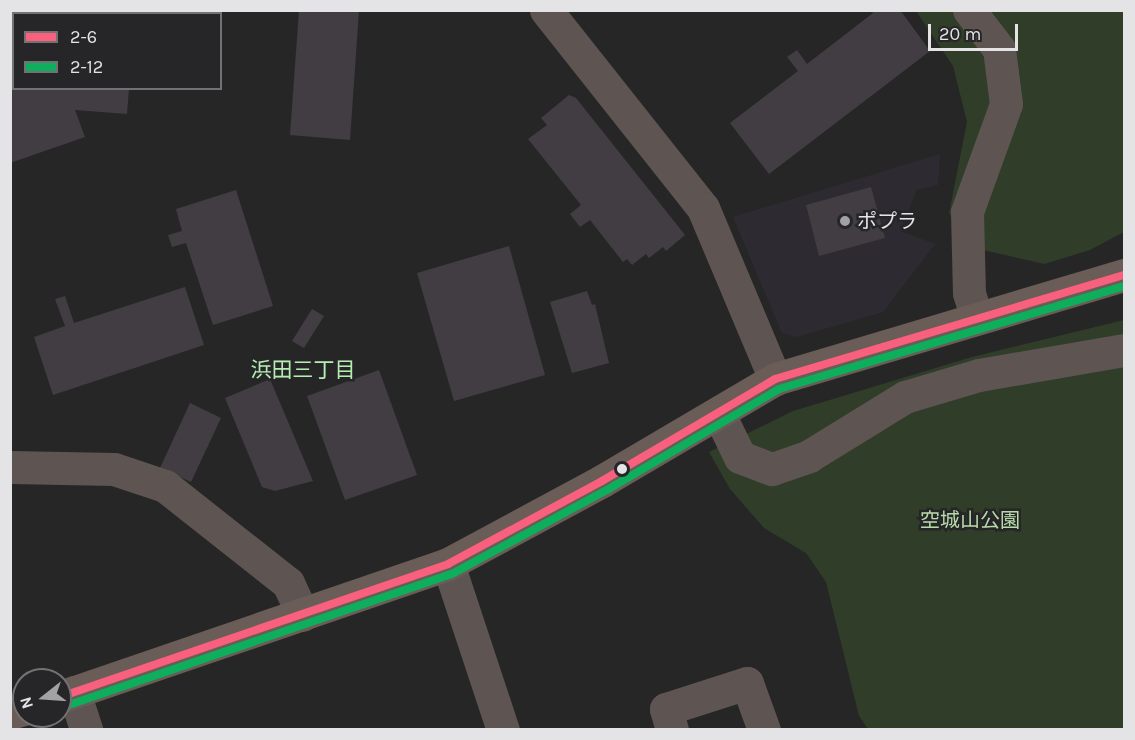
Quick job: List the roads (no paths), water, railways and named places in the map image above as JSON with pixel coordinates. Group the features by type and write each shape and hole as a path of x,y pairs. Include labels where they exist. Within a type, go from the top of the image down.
{"main road":[{"path":"72,692 448,564 719,414 775,379 976,316 1125,275"}],"street":[{"path":"546,10 704,208 775,379"},
{"path":"969,10 999,50 1006,104 967,212 969,293 976,316"},
{"path":"719,414 740,457 772,469 809,456 905,397 979,375 1125,350"},
{"path":"10,467 114,469 165,486 288,583 303,615"},
{"path":"448,564 503,729"},
{"path":"672,729 666,709 747,683 764,729"},
{"path":"72,703 86,729"}],"place":[{"name":"ポプラ","path":"845,221"}],"district":[{"name":"浜田三丁目","path":"303,370"}],"park label":[{"name":"空城山公園","path":"970,520"}]}
